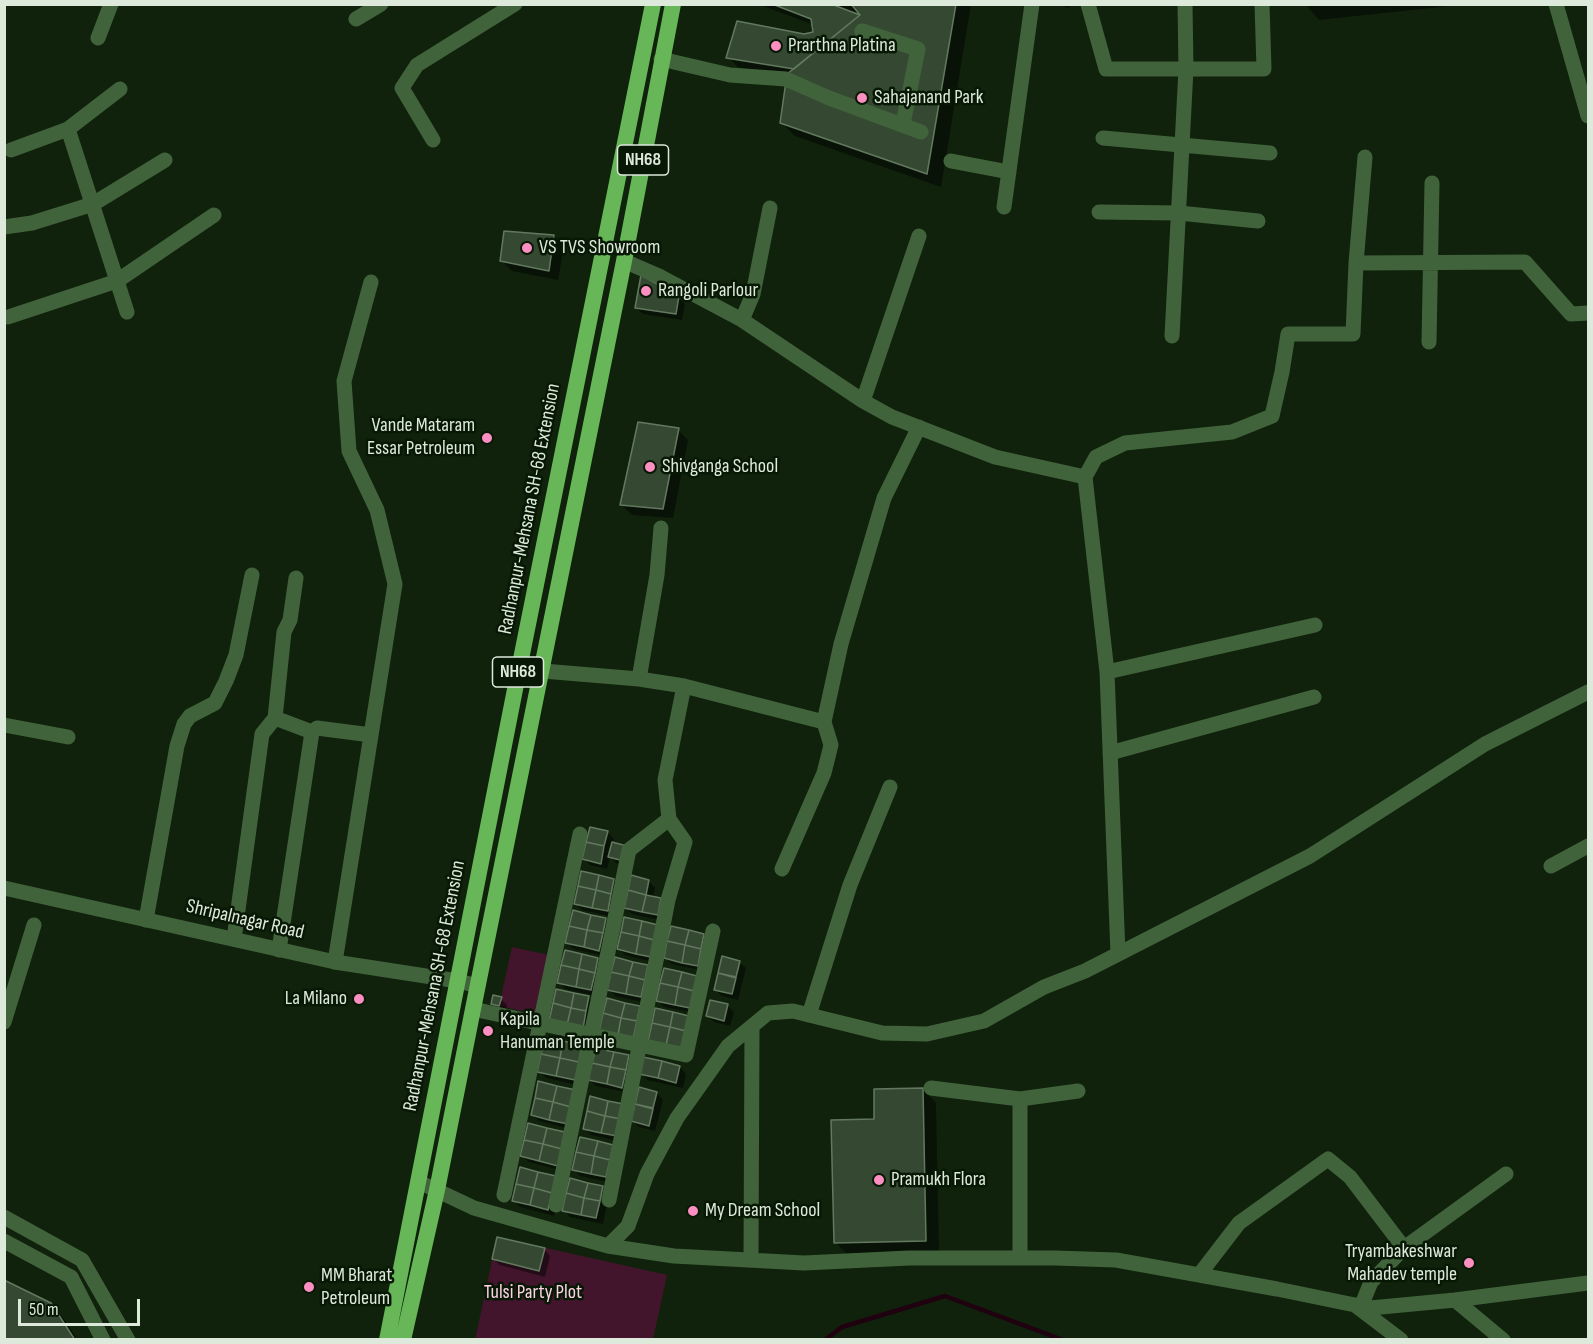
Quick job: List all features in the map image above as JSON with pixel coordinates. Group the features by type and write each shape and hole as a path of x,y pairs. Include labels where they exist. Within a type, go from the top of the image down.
{"highway":[{"name":"Radhanpur-Mehsana SH-68 Extension","path":"387,1340 653,4"},
{"name":"NH68","path":"403,1340 437,1190 624,261 673,4"}],"street":[{"path":"98,38 111,4"},
{"path":"356,19 381,4"},
{"path":"433,140 402,88 417,65 514,4"},
{"path":"1004,207 1032,4"},
{"path":"1088,4 1106,69 1264,69 1262,4"},
{"path":"1172,336 1186,69 1185,4"},
{"path":"1556,4 1588,116"},
{"path":"862,31 918,49 903,124"},
{"path":"662,59 730,75 786,79 829,98 921,132"},
{"path":"11,150 69,129 120,89"},
{"path":"69,129 127,312"},
{"path":"1103,138 1270,153"},
{"path":"1118,954 1107,672 1085,477 1096,457 1125,443 1232,432 1272,416 1288,334 1353,334 1356,263 1365,157"},
{"path":"4,227 32,223 93,204 165,160"},
{"path":"951,162 1009,172"},
{"path":"1429,342 1432,183"},
{"path":"742,320 753,294 770,208"},
{"path":"1099,212 1179,213 1258,221"},
{"path":"8,317 117,281 214,215"},
{"path":"863,401 919,236"},
{"path":"624,261 661,277 742,320 863,401 892,417 995,457 1085,477"},
{"path":"1356,263 1525,262 1571,314 1588,313"},
{"path":"335,962 395,584 376,510 349,451 344,381 371,282"},
{"path":"782,869 824,773 831,745 824,722 841,644 884,498 919,427"},
{"path":"639,678 657,575 661,528"},
{"path":"146,920 177,746 184,724 190,716 215,703 226,681 237,655 252,575"},
{"path":"234,939 262,734 275,718 284,632 290,620 296,578"},
{"path":"1107,672 1315,625"},
{"path":"519,669 639,678 684,686 824,722"},
{"path":"609,1200 668,900 685,842 669,819 665,780 684,686"},
{"path":"608,1246 628,1226 647,1174 677,1118 728,1046 768,1013 793,1011 882,1033 927,1034 984,1021 1044,987 1085,971 1310,856 1485,744 1588,692"},
{"path":"1110,753 1314,697"},
{"path":"275,718 312,732"},
{"path":"4,724 68,737"},
{"path":"279,950 312,732 317,728 371,735"},
{"path":"809,1015 850,885 890,787"},
{"path":"556,1205 629,850 669,819"},
{"path":"504,1194 580,834"},
{"path":"1551,866 1588,846"},
{"name":"Shripalnagar Road","path":"4,888 335,962 478,986"},
{"path":"6,1012 34,925"},
{"path":"473,1009 686,1055 713,931"},
{"path":"752,1026 752,1260"},
{"path":"931,1088 1020,1099 1078,1091"},
{"path":"1020,1099 1020,1258"},
{"path":"1199,1275 1239,1223 1328,1159 1350,1177 1404,1248"},
{"path":"1360,1309 1371,1282 1404,1248 1506,1174"},
{"path":"418,1182 474,1208 608,1246 674,1256 804,1263 909,1258 1116,1260 1355,1305 1401,1340"},
{"path":"4,1217 82,1260 128,1340"},
{"path":"4,1241 71,1277 103,1340"},
{"path":"1360,1309 1455,1300 1588,1283"},
{"path":"1455,1300 1503,1340"}],"green space":[{"path":"512,947 549,955 536,1014 499,1006"},
{"name":"Tulsi Party Plot","path":"497,1237 667,1275 653,1339 475,1340"}],"building":[{"name":"Prarthna Platina","path":"772,4 831,4 860,15 794,69 726,58 737,21 804,34 813,32 811,19"},
{"name":"Sahajanand Park","path":"851,4 956,4 927,174 780,123 787,74 860,15"},
{"name":"VS TVS Showroom","path":"504,231 554,235 549,271 500,261"},
{"path":"641,275 679,296 676,314 635,308"},
{"name":"Shivganga School","path":"638,422 679,428 663,509 620,505"},
{"path":"590,827 608,831 604,846 586,842"},
{"path":"586,842 604,846 601,864 582,859"},
{"path":"612,842 627,846 624,861 608,857"},
{"path":"581,871 599,875 596,890 578,886"},
{"path":"599,875 614,879 611,894 596,890"},
{"path":"631,875 649,880 646,895 628,890"},
{"path":"578,886 596,890 592,908 574,904"},
{"path":"596,890 611,894 608,911 592,908"},
{"path":"628,890 646,895 642,912 624,908"},
{"path":"646,895 661,898 658,915 642,912"},
{"path":"573,910 591,915 587,930 569,926"},
{"path":"591,915 606,918 603,933 587,930"},
{"path":"624,917 642,921 639,936 621,932"},
{"path":"642,921 658,925 654,940 639,936"},
{"path":"569,926 587,930 584,947 565,943"},
{"path":"671,926 689,930 685,945 667,941"},
{"path":"587,930 603,933 599,951 584,947"},
{"path":"689,930 704,934 701,949 685,945"},
{"path":"621,932 639,936 636,954 617,949"},
{"path":"639,936 654,940 651,957 636,954"},
{"path":"667,941 685,945 682,963 664,958"},
{"path":"685,945 701,949 698,966 682,963"},
{"path":"565,950 582,954 579,969 561,965"},
{"path":"582,954 598,958 595,973 579,969"},
{"path":"722,956 740,961 736,977 718,973"},
{"path":"615,957 633,962 629,976 611,972"},
{"path":"633,962 648,965 645,980 629,976"},
{"path":"561,965 579,969 576,987 557,983"},
{"path":"664,968 682,972 678,987 660,983"},
{"path":"579,969 595,973 591,990 576,987"},
{"path":"611,972 629,976 626,994 607,990"},
{"path":"682,972 697,976 694,991 678,987"},
{"path":"718,973 736,978 732,994 714,990"},
{"path":"629,976 645,980 641,997 626,994"},
{"path":"660,983 678,987 675,1005 656,1001"},
{"path":"678,987 694,991 690,1008 675,1005"},
{"path":"556,989 574,993 571,1008 553,1003"},
{"path":"574,993 589,996 586,1011 571,1008"},
{"path":"493,995 502,997 499,1006 491,1004"},
{"path":"607,998 625,1003 621,1018 603,1013"},
{"path":"710,1000 728,1004 724,1021 706,1016"},
{"path":"553,1003 571,1008 567,1025 549,1021"},
{"path":"625,1003 640,1006 637,1021 621,1018"},
{"path":"571,1008 586,1011 583,1029 567,1025"},
{"path":"655,1008 673,1012 670,1027 652,1023"},
{"path":"673,1012 689,1016 686,1031 670,1027"},
{"path":"603,1013 621,1018 618,1035 599,1031"},
{"path":"621,1018 637,1021 633,1039 618,1035"},
{"path":"652,1023 670,1027 666,1045 648,1041"},
{"path":"670,1027 686,1031 682,1048 666,1045"},
{"path":"545,1037 563,1041 560,1058 541,1054"},
{"path":"563,1041 582,1045 579,1062 560,1058"},
{"path":"596,1048 614,1052 610,1067 592,1063"},
{"path":"614,1052 629,1055 626,1070 610,1067"},
{"path":"541,1054 560,1058 556,1076 537,1072"},
{"path":"643,1057 662,1061 658,1078 639,1074"},
{"path":"560,1058 579,1062 575,1080 556,1076"},
{"path":"662,1061 680,1066 676,1083 658,1078"},
{"path":"592,1063 610,1067 607,1084 588,1080"},
{"path":"610,1067 626,1070 622,1088 607,1084"},
{"path":"538,1081 557,1086 553,1102 535,1098"},
{"path":"557,1086 576,1090 571,1107 553,1102"},
{"path":"639,1087 657,1092 653,1108 635,1104"},
{"name":"Pramukh Flora","path":"923,1088 926,1241 834,1243 831,1120 874,1119 874,1089"},
{"path":"590,1096 608,1101 605,1116 587,1111"},
{"path":"535,1098 553,1102 549,1120 531,1115"},
{"path":"608,1101 624,1104 621,1119 605,1116"},
{"path":"553,1102 571,1107 568,1124 549,1120"},
{"path":"635,1104 653,1109 649,1126 631,1121"},
{"path":"587,1111 605,1116 601,1133 583,1129"},
{"path":"605,1116 621,1119 617,1136 601,1133"},
{"path":"528,1123 547,1128 543,1144 524,1140"},
{"path":"547,1128 565,1132 562,1149 543,1144"},
{"path":"580,1137 598,1141 594,1156 576,1152"},
{"path":"524,1140 543,1144 539,1161 520,1156"},
{"path":"598,1141 613,1145 610,1160 594,1156"},
{"path":"543,1144 562,1149 558,1166 539,1161"},
{"path":"576,1152 594,1156 591,1174 572,1170"},
{"path":"594,1156 610,1160 606,1177 591,1174"},
{"path":"520,1167 538,1172 534,1188 516,1184"},
{"path":"538,1172 556,1176 552,1193 534,1188"},
{"path":"570,1178 588,1183 584,1198 566,1193"},
{"path":"588,1183 603,1186 600,1201 584,1198"},
{"path":"516,1184 534,1188 530,1205 512,1201"},
{"path":"534,1188 552,1193 548,1210 530,1205"},
{"path":"566,1193 584,1198 581,1215 562,1211"},
{"path":"584,1198 600,1201 596,1218 581,1215"},
{"path":"497,1237 545,1248 539,1271 492,1259"},
{"path":"4,1280 51,1303 75,1340 4,1340"}],"waterway":[{"path":"825,1340 842,1327 945,1296 1063,1340"}],"place":[{"name":"Prarthna Platina","path":"776,46"},
{"name":"Sahajanand Park","path":"862,98"},
{"name":"VS TVS Showroom","path":"527,248"},
{"name":"Rangoli Parlour","path":"646,291"},
{"name":"Vande Mataram Essar Petroleum","path":"487,438"},
{"name":"Shivganga School","path":"650,467"},
{"name":"La Milano","path":"359,999"},
{"name":"Kapila Hanuman Temple","path":"488,1031"},
{"name":"Pramukh Flora","path":"879,1180"},
{"name":"My Dream School","path":"693,1211"},
{"name":"Tryambakeshwar Mahadev temple","path":"1469,1263"},
{"name":"MM Bharat Petroleum","path":"309,1287"}]}
